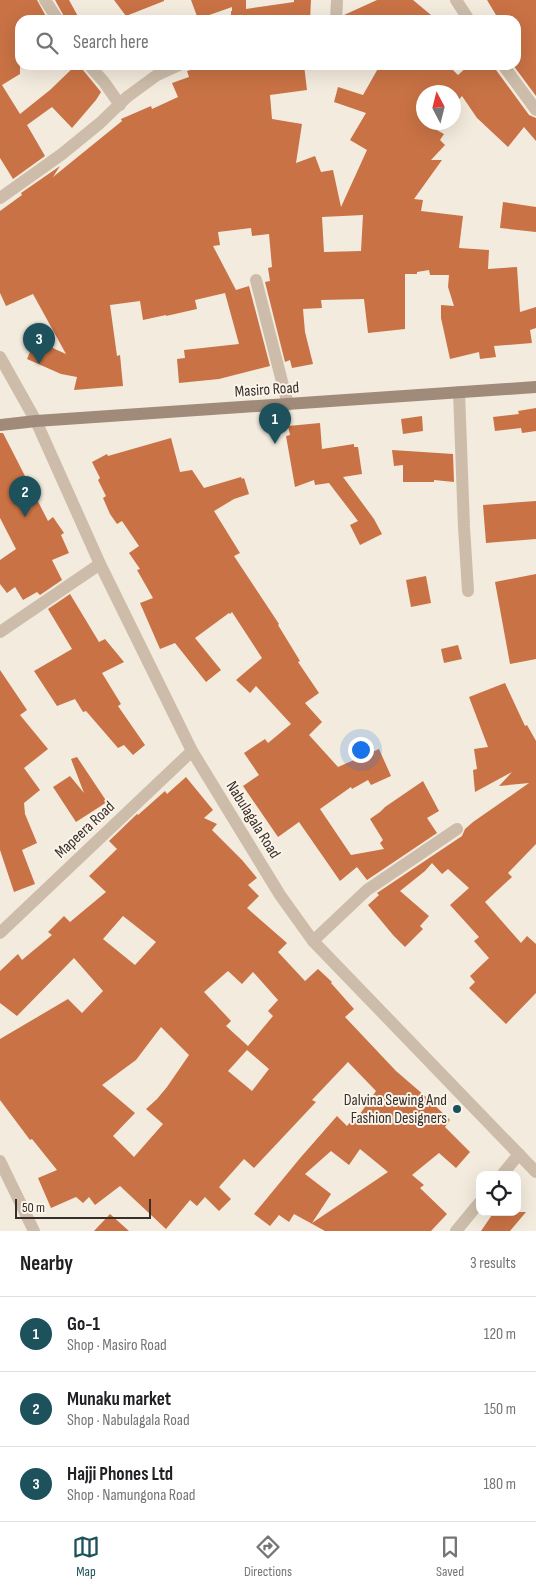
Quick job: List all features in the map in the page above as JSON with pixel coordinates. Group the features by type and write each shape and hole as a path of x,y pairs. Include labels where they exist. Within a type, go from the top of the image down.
{"main road":[{"name":"Masiro Road","path":"0,425 536,387"}],"street":[{"path":"45,0 55,15"},
{"path":"336,15 337,0"},
{"path":"456,0 466,15"},
{"path":"93,70 120,105"},
{"path":"1,195 62,154 157,75 168,70"},
{"path":"508,70 536,110"},
{"path":"256,280 288,405"},
{"name":"Nabulagala Road","path":"0,357 36,421 100,564 192,751 280,895 313,941 536,1172"},
{"path":"459,392 468,591"},
{"path":"0,632 100,564"},
{"name":"Mapeera Road","path":"0,933 192,751"},
{"path":"313,941 367,890 457,829"},
{"path":"505,1171 519,1154"},
{"path":"0,1161 34,1231"},
{"path":"456,1231 476,1207"}],"building":[{"path":"0,0 37,0 45,15 15,15 15,70 20,70 20,74 2,85 20,114 71,70 83,70 101,92 72,128 52,107 27,125 45,156 13,179 0,158"},
{"path":"55,0 69,0 77,15 63,15"},
{"path":"114,0 164,0 129,15 125,15"},
{"path":"191,0 246,0 246,9 294,2 294,0 311,0 310,15 231,15 232,7 209,15 197,15"},
{"path":"377,0 413,0 431,15 344,15"},
{"path":"487,0 536,0 536,96 517,70 521,70 521,15 496,15"},
{"path":"190,70 305,70 307,90 270,95 272,119 302,124 296,163 315,156 321,172 333,170 341,207 367,150 350,140 366,113 334,102 338,87 363,95 377,70 453,70 458,75 464,70 496,70 529,115 536,118 536,141 524,127 508,147 477,118 462,96 461,97 461,85 416,85 416,130 437,130 444,134 440,140 445,145 431,160 442,160 414,199 423,200 421,211 463,216 459,248 489,250 488,269 517,267 520,312 536,307 536,328 530,330 532,343 494,346 496,357 480,359 479,352 450,359 441,318 441,305 454,306 448,287 449,275 430,275 429,270 417,272 417,274 405,274 405,329 368,333 364,299 321,300 322,308 303,309 305,332 313,364 292,368 290,360 285,362 265,282 270,281 268,268 272,267 269,234 252,236 251,228 218,232 220,245 213,246 236,290 249,286 270,366 219,379 179,383 177,359 185,358 184,350 239,344 225,293 195,300 197,309 143,320 140,301 110,305 117,356 120,355 123,386 74,390 77,377 61,374 27,359 35,340 66,354 33,294 6,306 0,293 0,211 22,195 21,193 60,166 53,177 122,121 121,119 151,106 152,109 178,97 172,83 189,77 187,71","holes":["363,215 361,251 324,252 322,217"]},
{"path":"503,202 536,207 536,232 500,228"},
{"path":"536,408 536,431 522,433 521,428 495,431 493,417 519,414 518,411"},
{"path":"422,416 423,431 403,434 401,419"},
{"path":"320,423 322,449 354,444 354,447 358,447 362,474 343,477 374,519 382,534 360,545 350,525 358,521 329,483 315,485 314,480 295,487 286,436 290,435 288,426"},
{"path":"0,433 3,433 48,521 53,517 64,533 61,535 69,553 52,560 62,580 40,595 37,592 23,600 15,587 7,593 0,584 0,560 16,549 0,518"},
{"path":"171,438 180,472 192,470 204,488 241,477 242,479 244,478 249,494 234,499 214,511 240,553 234,556 279,624 300,661 298,662 319,693 305,703 322,722 309,735 338,767 379,749 391,776 371,785 368,780 352,789 351,787 320,809 351,855 384,849 380,843 383,840 370,819 423,781 439,811 427,818 437,833 367,880 357,867 340,881 299,822 278,837 243,786 259,775 244,753 265,739 268,743 291,724 256,686 250,693 236,680 262,658 232,612 195,638 221,670 206,682 175,643 160,649 140,603 153,598 137,570 140,569 129,553 139,546 122,521 117,524 110,514 103,498 106,496 98,480 100,478 92,462 107,454 108,456"},
{"path":"392,450 453,454 454,482 434,480 434,482 403,482 403,465 394,466"},
{"path":"536,501 536,539 486,543 483,505"},
{"path":"536,574 536,659 510,664 495,582"},
{"path":"426,576 431,603 411,607 406,580"},
{"path":"70,594 99,642 105,639 124,662 102,673 121,704 118,706 145,745 133,755 124,745 118,748 86,711 83,712 75,699 57,706 34,671 72,649 48,609"},
{"path":"458,645 462,659 444,663 441,649"},
{"path":"0,670 27,710 20,715 48,749 24,768 40,790 24,803 25,814 37,843 22,850 35,884 14,892 0,850"},
{"path":"505,683 525,726 527,725 536,741 536,844 508,873 512,877 485,902 521,943 527,936 536,944 536,993 506,1024 469,988 475,982 470,976 489,958 474,941 479,937 450,905 469,888 448,869 442,874 432,863 400,891 429,916 420,926 423,929 405,947 368,905 379,895 377,893 462,836 465,829 473,822 529,783 499,786 512,772 475,792 473,770 477,769 474,749 488,747 469,697"},
{"path":"77,757 107,802 76,822 53,787 70,776 84,793 71,759"},
{"path":"186,777 213,810 204,818 217,824 212,830 257,878 248,885 259,896 247,908 287,943 278,952 305,981 318,969 332,982 354,1009 345,1017 396,1071 450,1120 445,1127 470,1152 456,1168 439,1153 412,1175 424,1185 420,1188 447,1214 431,1231 325,1231 294,1214 289,1222 279,1215 270,1226 254,1214 337,1116 347,1126 360,1114 376,1091 348,1062 312,1100 316,1102 254,1168 244,1159 219,1187 231,1199 219,1211 205,1197 197,1206 190,1200 166,1229 120,1186 95,1205 89,1197 83,1203 76,1197 51,1208 38,1178 57,1170 32,1139 30,1140 0,1100 0,1039 68,999 82,1013 103,991 74,958 17,1016 0,1003 0,971 18,954 22,960 52,935 48,932 64,916 70,922 106,892 89,876 117,849 109,841 165,791 167,794","holes":["123,916 156,942 135,965 103,939","228,971 242,984 253,972 278,1000 268,1011 273,1016 248,1046 226,1026 231,1021 204,992","161,1027 189,1055 167,1087 146,1109 163,1124 134,1157 113,1136 135,1113 102,1085 136,1060","247,1050 269,1069 252,1091 228,1071","360,1149 388,1172 312,1223 331,1194 305,1174 331,1151 349,1165"]},
{"path":"521,1212 526,1212 510,1231 481,1231 491,1216 521,1216"},
{"path":"110,1214 129,1231 94,1231"}],"place":[{"name":"Hajji Phones Ltd","path":"39,364"},
{"name":"Go-1","path":"275,444"},
{"name":"Munaku market","path":"25,517"},
{"name":"Dalvina Sewing And Fashion Designers","path":"457,1109"}]}
